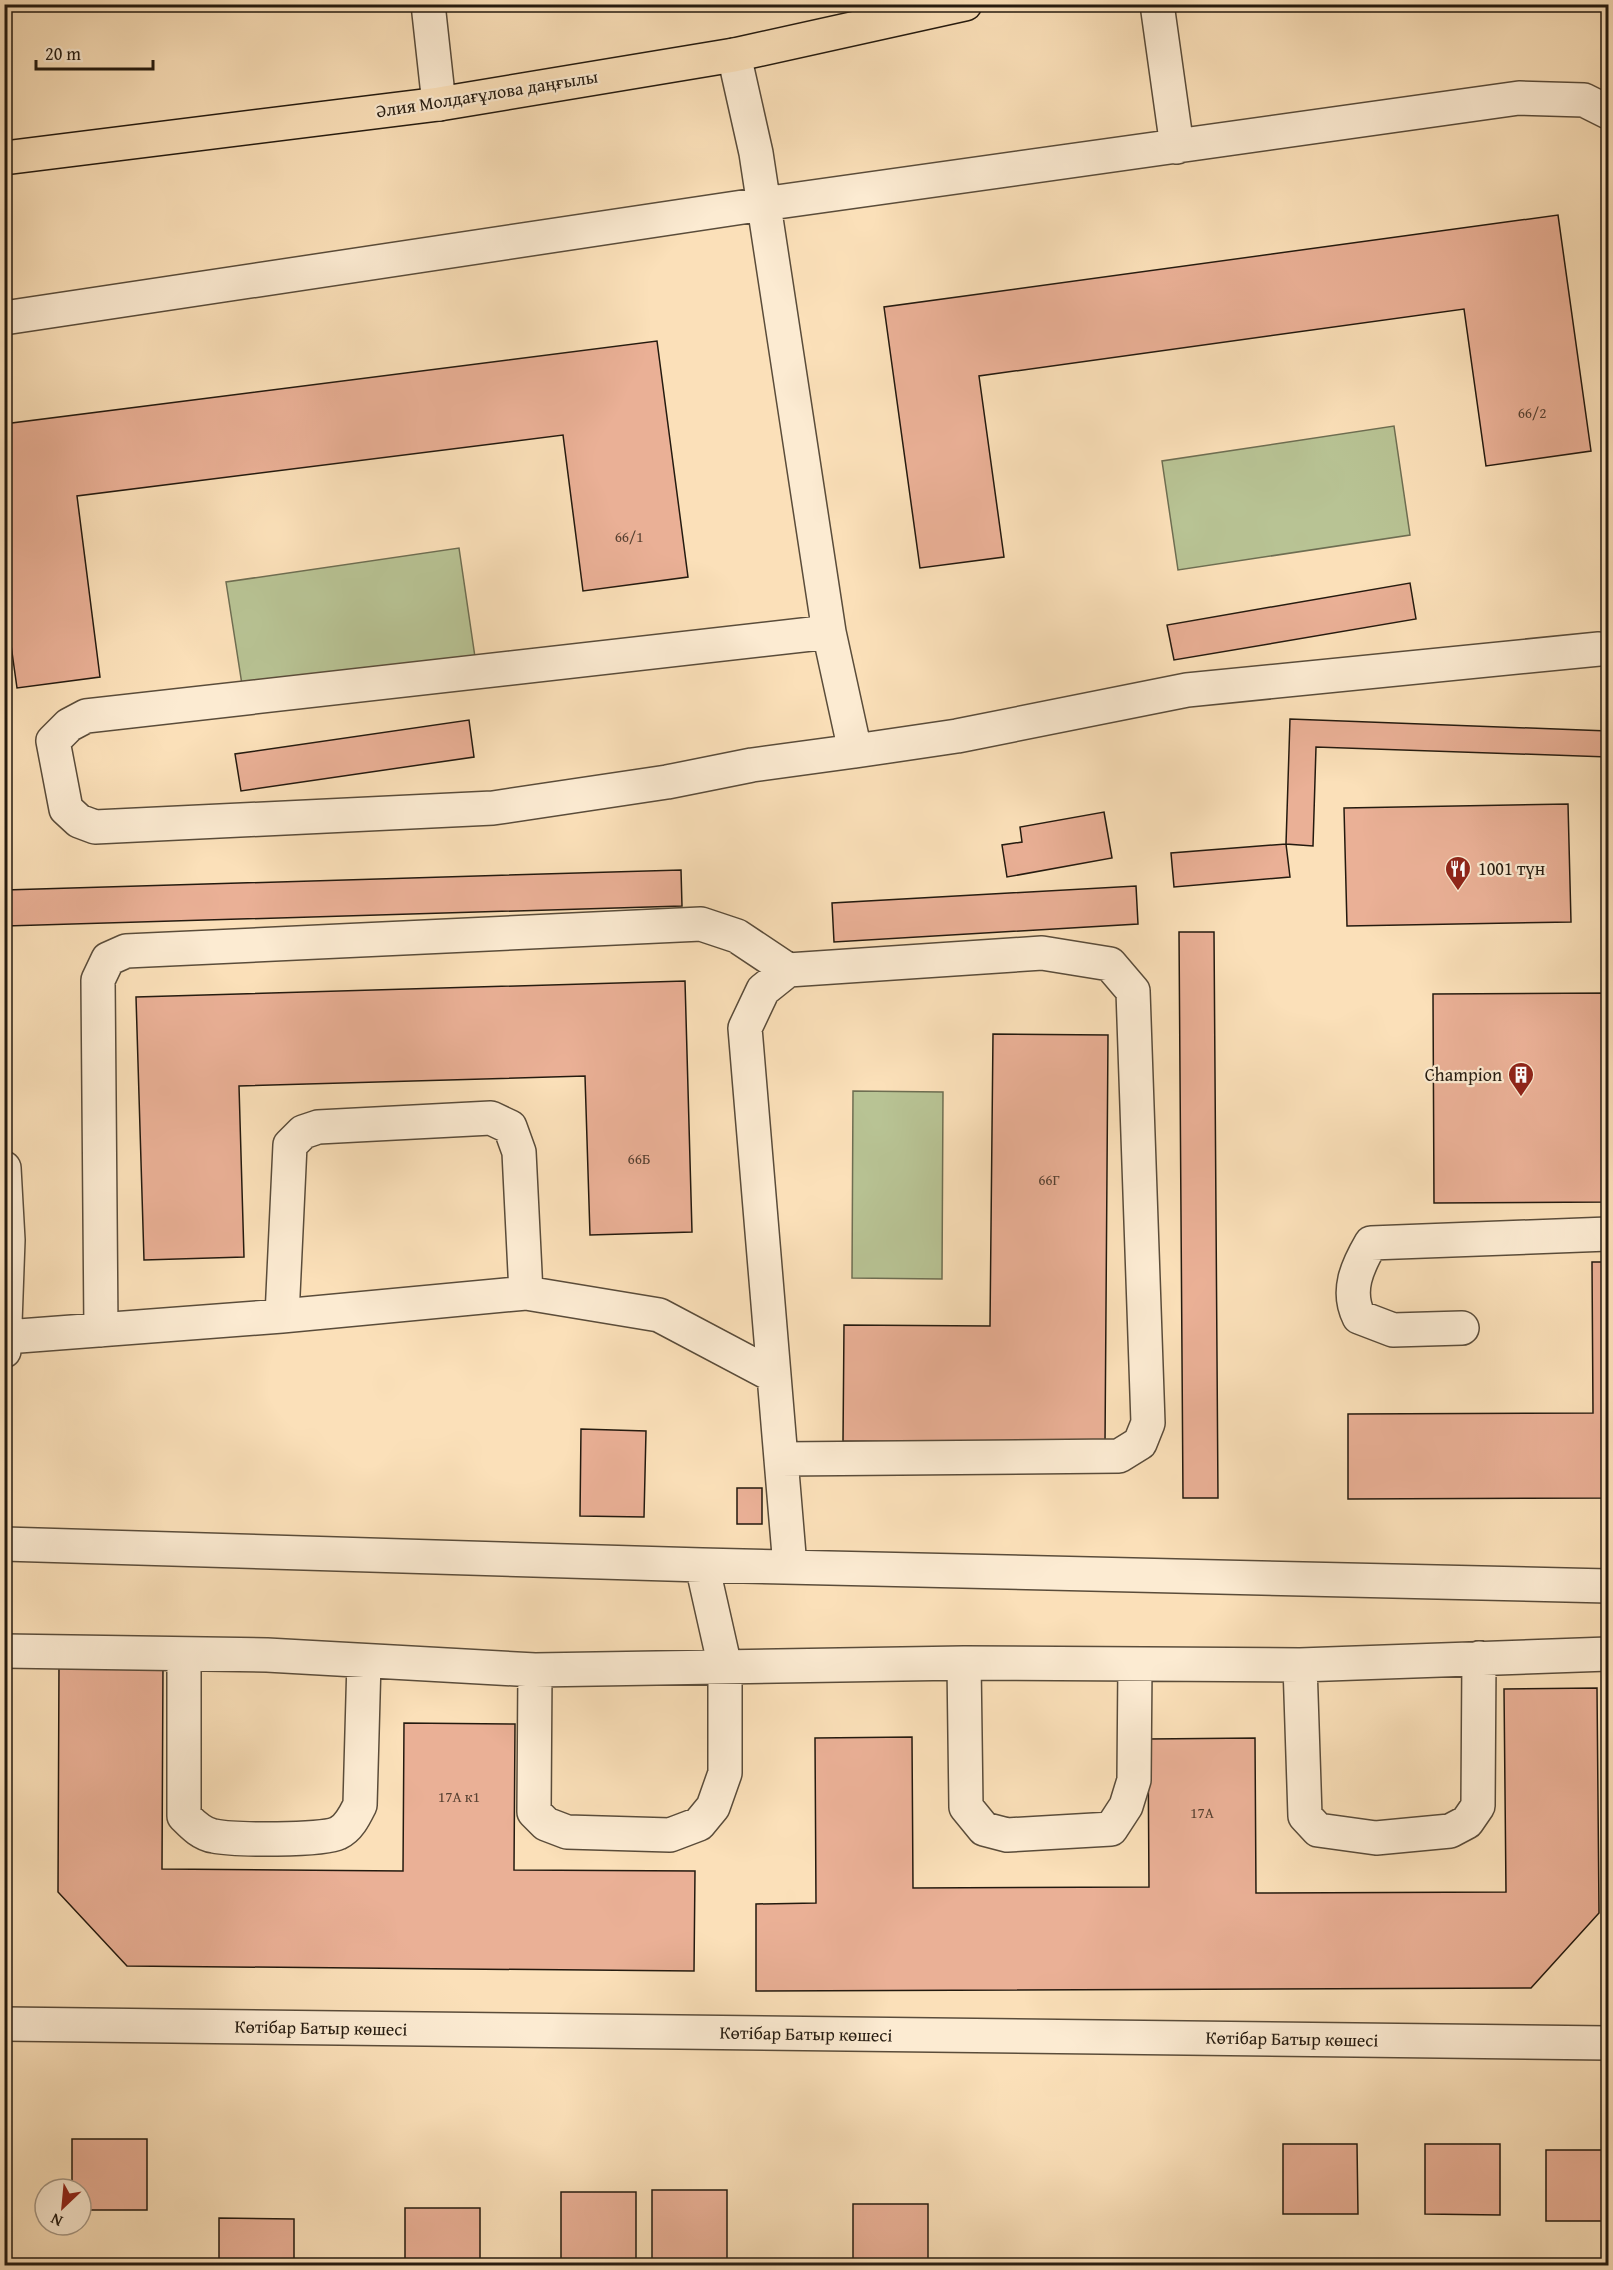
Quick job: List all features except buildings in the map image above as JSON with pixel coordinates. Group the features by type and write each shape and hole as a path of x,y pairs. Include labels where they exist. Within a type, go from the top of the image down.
{"main road":[{"name":"Әлия Молдағұлова даңғылы","path":"4,158 439,104 734,55 965,4"}],"street":[{"path":"428,4 439,104"},
{"path":"1157,4 1177,147"},
{"path":"734,55 756,153 829,632 855,752"},
{"path":"4,318 763,204 1519,98 1584,100 1608,112"},
{"path":"829,632 86,716 69,725 53,741 66,809 79,821 95,827 493,808 667,782 752,765 957,736 1187,690 1599,649"},
{"path":"101,1330 98,980 108,959 126,951 700,924 737,936 788,970"},
{"path":"780,1459 1119,1456 1140,1443 1148,1423 1132,991 1110,964 1042,953 788,970 764,990 745,1028 780,1459 790,1567"},
{"path":"282,1316 290,1145 303,1132 318,1127 491,1118 510,1127 519,1152 526,1293"},
{"path":"4,1168 8,1240 5,1344 101,1330 526,1293 659,1315 774,1376"},
{"path":"1462,1328 1394,1330 1359,1317 1352,1303 1356,1269 1371,1243 1608,1234"},
{"path":"4,1544 702,1565 1608,1586"},
{"path":"535,1670 534,1812 546,1824 567,1832 670,1835 699,1824 713,1807 725,1773 725,1667 702,1565"},
{"path":"4,1651 267,1655 535,1670 964,1663 1300,1665 1608,1654"},
{"path":"184,1655 184,1816 195,1827 212,1836 272,1840 337,1834 351,1822 360,1805 364,1661"},
{"path":"1300,1665 1305,1816 1318,1830 1376,1838 1450,1831 1467,1822 1479,1806 1479,1658"},
{"path":"964,1663 966,1807 984,1829 1007,1835 1111,1830 1126,1806 1134,1780 1135,1664"},
{"name":"Көтібар Батыр көшесі","path":"4,2024 1608,2043"}],"green space":[{"path":"1394,426 1410,535 1178,570 1162,461"},
{"path":"459,548 475,657 243,691 226,582"},
{"path":"853,1091 943,1092 942,1279 852,1278"}],"place":[{"name":"1001 түн","path":"1458,892"},
{"name":"Champion","path":"1521,1098"}]}
